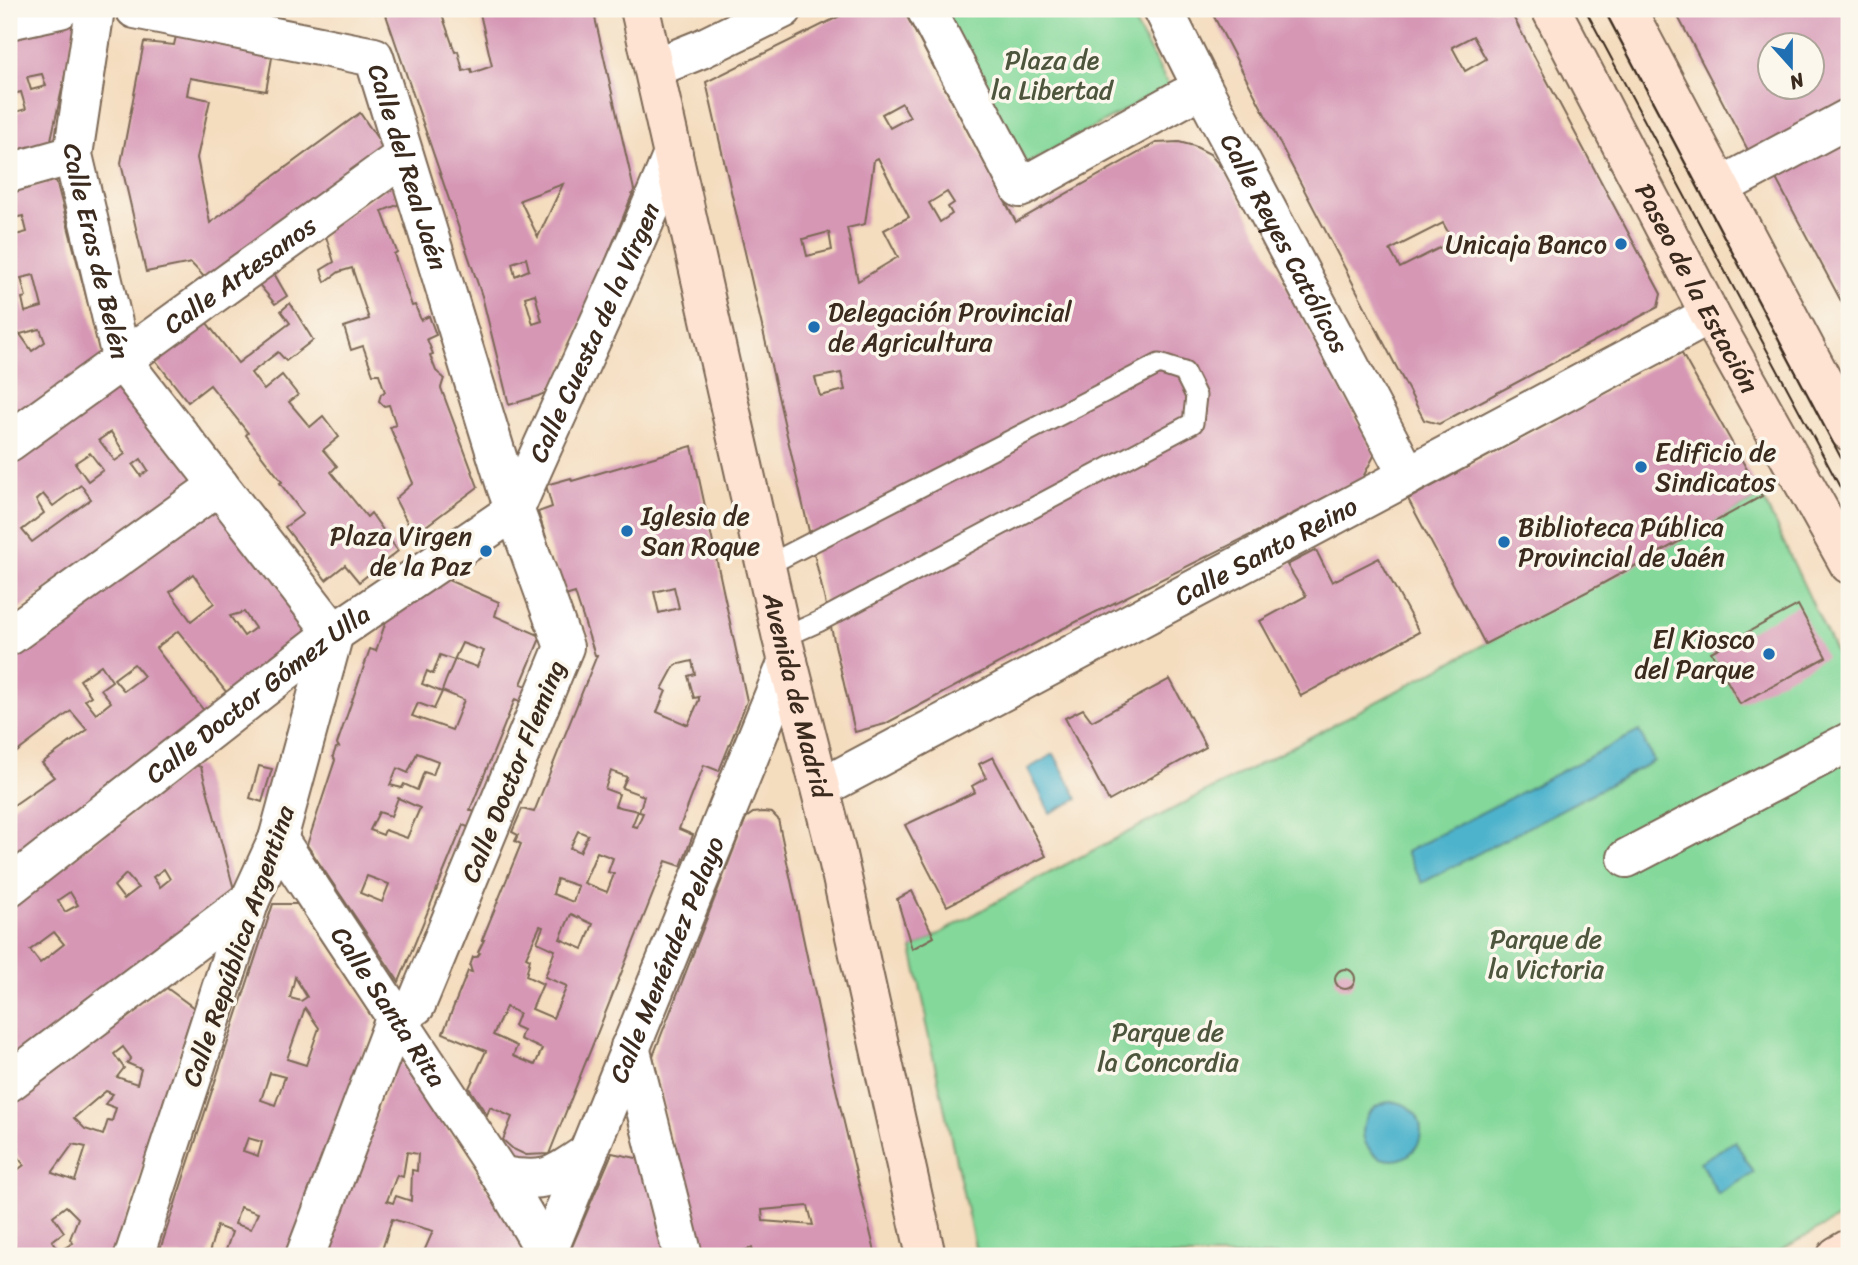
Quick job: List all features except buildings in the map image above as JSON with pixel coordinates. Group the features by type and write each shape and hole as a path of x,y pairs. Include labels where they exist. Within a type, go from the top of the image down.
{"street":[{"path":"9,20 60,9"},
{"name":"Calle Eras de Belén","path":"95,9 73,155 122,360 334,633"},
{"name":"Calle del Real Jaén","path":"135,9 374,57 514,511"},
{"name":"Avenida de Madrid","path":"640,9 785,650 821,788 926,1256"},
{"path":"654,68 701,49 783,9"},
{"path":"926,9 1020,188 1183,98"},
{"name":"Calle Reyes Católicos","path":"1163,9 1408,476"},
{"name":"Paseo de la Estación","path":"1551,9 1710,315 1849,564"},
{"path":"1626,9 1849,431"},
{"path":"1720,187 1849,118"},
{"path":"9,173 73,155"},
{"name":"Calle Cuesta de la Virgen","path":"514,511 648,217 673,155"},
{"name":"Calle Artesanos","path":"9,442 404,156"},
{"name":"Calle Santo Reino","path":"821,788 1710,315"},
{"path":"9,636 219,485"},
{"name":"Calle Doctor Gómez Ulla","path":"9,887 334,633 514,511"},
{"name":"Calle Doctor Fleming","path":"395,1019 416,1005 564,647 514,511"},
{"name":"Calle República Argentina","path":"134,1256 250,900 278,839 334,633"},
{"name":"Calle Menéndez Pelayo","path":"546,1255 785,650"},
{"path":"1627,858 1849,742"},
{"name":"Calle Santa Rita","path":"278,839 501,1176 546,1255"},
{"path":"9,1082 250,900"},
{"path":"305,1256 395,1019"},
{"path":"630,1047 683,1256"},
{"path":"501,1176 530,1181 552,1176 588,1153"},
{"path":"1837,1256 1849,1249"}],"lane":[{"path":"766,566 1159,364 1184,372 1196,396 1193,422 818,622 785,650"}],"green space":[{"name":"Plaza de la Libertad","path":"941,9 1127,9 1169,86 1027,164"},
{"name":"Parque de la Concordia","path":"1762,496 1849,685 1849,1212 1770,1256 977,1256 912,949 1036,880"}],"water":[{"path":"1639,731 1654,761 1422,883 1406,852"},
{"path":"1054,754 1078,799 1050,813 1028,769"},
{"path":"1392,1102 1403,1104 1416,1115 1421,1131 1419,1142 1408,1155 1392,1160 1381,1158 1368,1147 1363,1131 1365,1120 1376,1107"},
{"path":"1735,1141 1754,1173 1718,1194 1700,1162"}],"tram line":[{"path":"1585,9 1849,504"},
{"path":"1604,9 1849,473"}],"place":[{"name":"Unicaja Banco","path":"1621,244"},
{"name":"Delegación Provincial de Agricultura","path":"814,327"},
{"name":"Edificio de Sindicatos","path":"1641,467"},
{"name":"Iglesia de San Roque","path":"627,531"},
{"name":"Biblioteca Pública Provincial de Jaén","path":"1504,542"},
{"name":"Plaza Virgen de la Paz","path":"486,551"},
{"name":"El Kiosco del Parque","path":"1769,654"}],"park label":[{"name":"Parque de la Victoria","path":"1546,954"}]}
